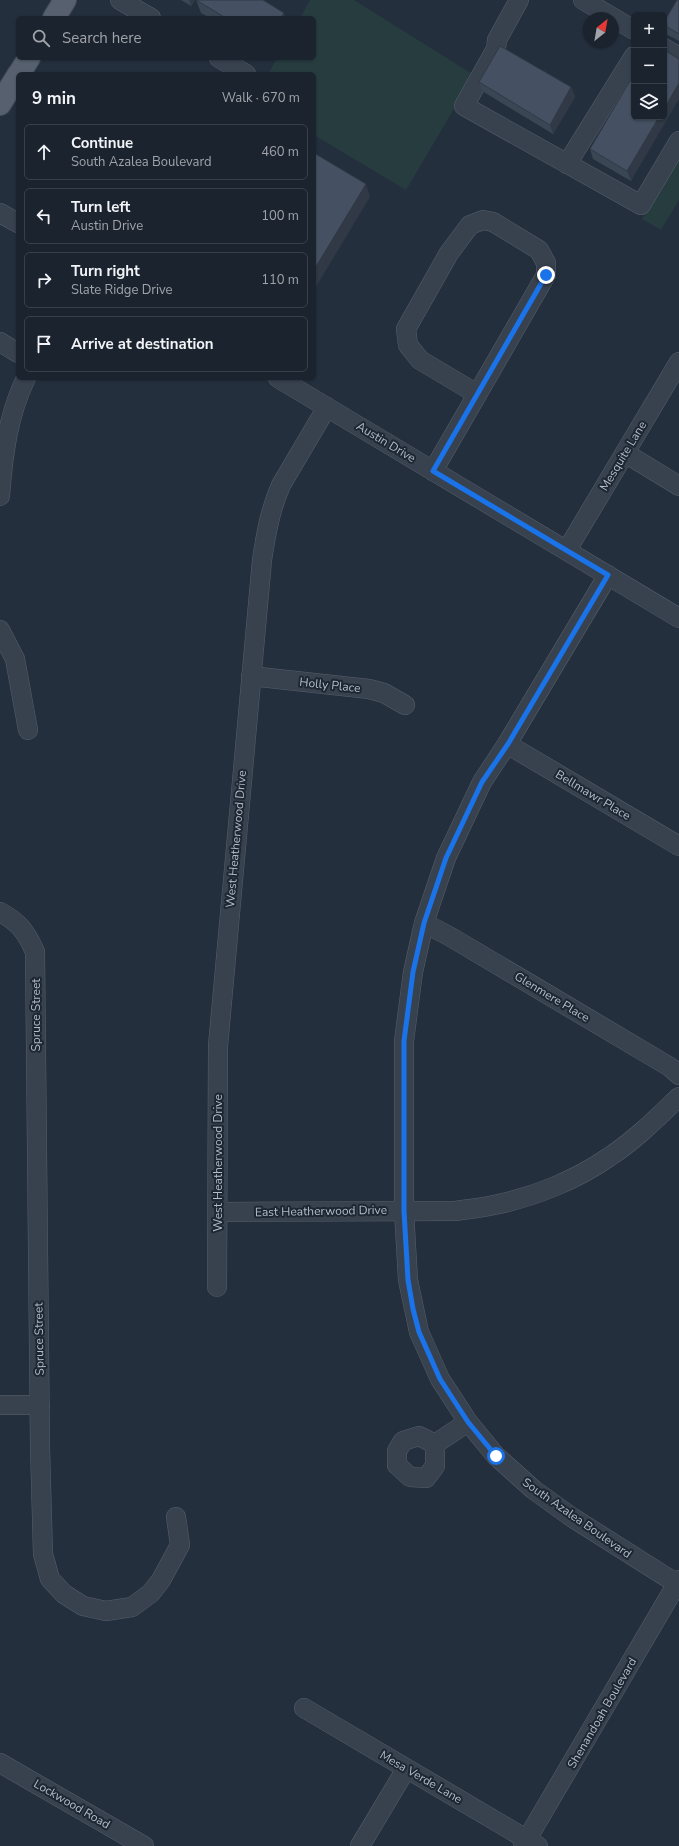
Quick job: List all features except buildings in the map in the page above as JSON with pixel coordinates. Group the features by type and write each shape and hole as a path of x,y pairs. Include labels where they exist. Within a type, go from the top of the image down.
{"main road":[{"path":"55,16 65,0"},
{"path":"19,72 28,60"},
{"path":"0,104 16,77"}],"street":[{"path":"120,0 147,16"},
{"path":"519,0 496,40 496,49 464,106 641,205 679,141"},
{"path":"583,0 631,28"},
{"path":"667,50 679,57"},
{"path":"222,60 243,72"},
{"path":"567,164 631,61"},
{"path":"0,213 16,222"},
{"path":"433,471 546,275 546,263 539,250 494,222 483,220 470,225 449,253 406,329 408,345 420,360 477,394"},
{"path":"0,342 16,352"},
{"name":"Mesquite Lane","path":"567,550 679,362"},
{"path":"0,496 4,451 18,395 25,380"},
{"name":"Austin Drive","path":"281,380 679,618"},
{"name":"West Heatherwood Drive","path":"217,1287 219,1212 218,1046 262,560 270,515 281,485 327,407"},
{"path":"625,453 679,486"},
{"name":"South Azalea Boulevard","path":"608,575 508,744 482,782 446,858 424,923 413,972 404,1041 404,1211 408,1280 419,1332 440,1379 468,1422 496,1456 534,1490 574,1518 678,1583"},
{"path":"0,630 15,659 28,730"},
{"name":"Holly Place","path":"251,676 369,689 384,694 405,705"},
{"name":"Bellmawr Place","path":"508,744 679,846"},
{"name":"Spruce Street","path":"0,912 12,919 29,936 36,952 40,1405 43,1554 50,1579 64,1594 83,1606 106,1610 132,1607 151,1594 162,1580 180,1546 176,1517"},
{"name":"Glenmere Place","path":"424,923 449,936 657,1059 679,1075"},
{"name":"East Heatherwood Drive","path":"219,1212 455,1211 494,1206 552,1187 587,1171 610,1157 633,1140 679,1097"},
{"path":"0,1405 40,1405"},
{"path":"435,1444 468,1422"},
{"name":"Shenandoah Boulevard","path":"530,1844 678,1583"},
{"name":"Mesa Verde Lane","path":"304,1708 530,1844"},
{"name":"Lockwood Road","path":"0,1763 144,1846"},
{"path":"360,1846 406,1769"}],"green space":[{"path":"310,0 354,0 474,75 406,190 316,136 316,72 269,72 276,60 316,60 316,16 301,16"},
{"path":"679,156 679,200 661,230 642,219"}],"route":[{"path":"496,1456 468,1422 440,1379 419,1332 413,1309 408,1280 404,1211 404,1041 413,972 424,923 431,898 446,858 482,782 508,744 608,575 433,471 546,275"}]}
